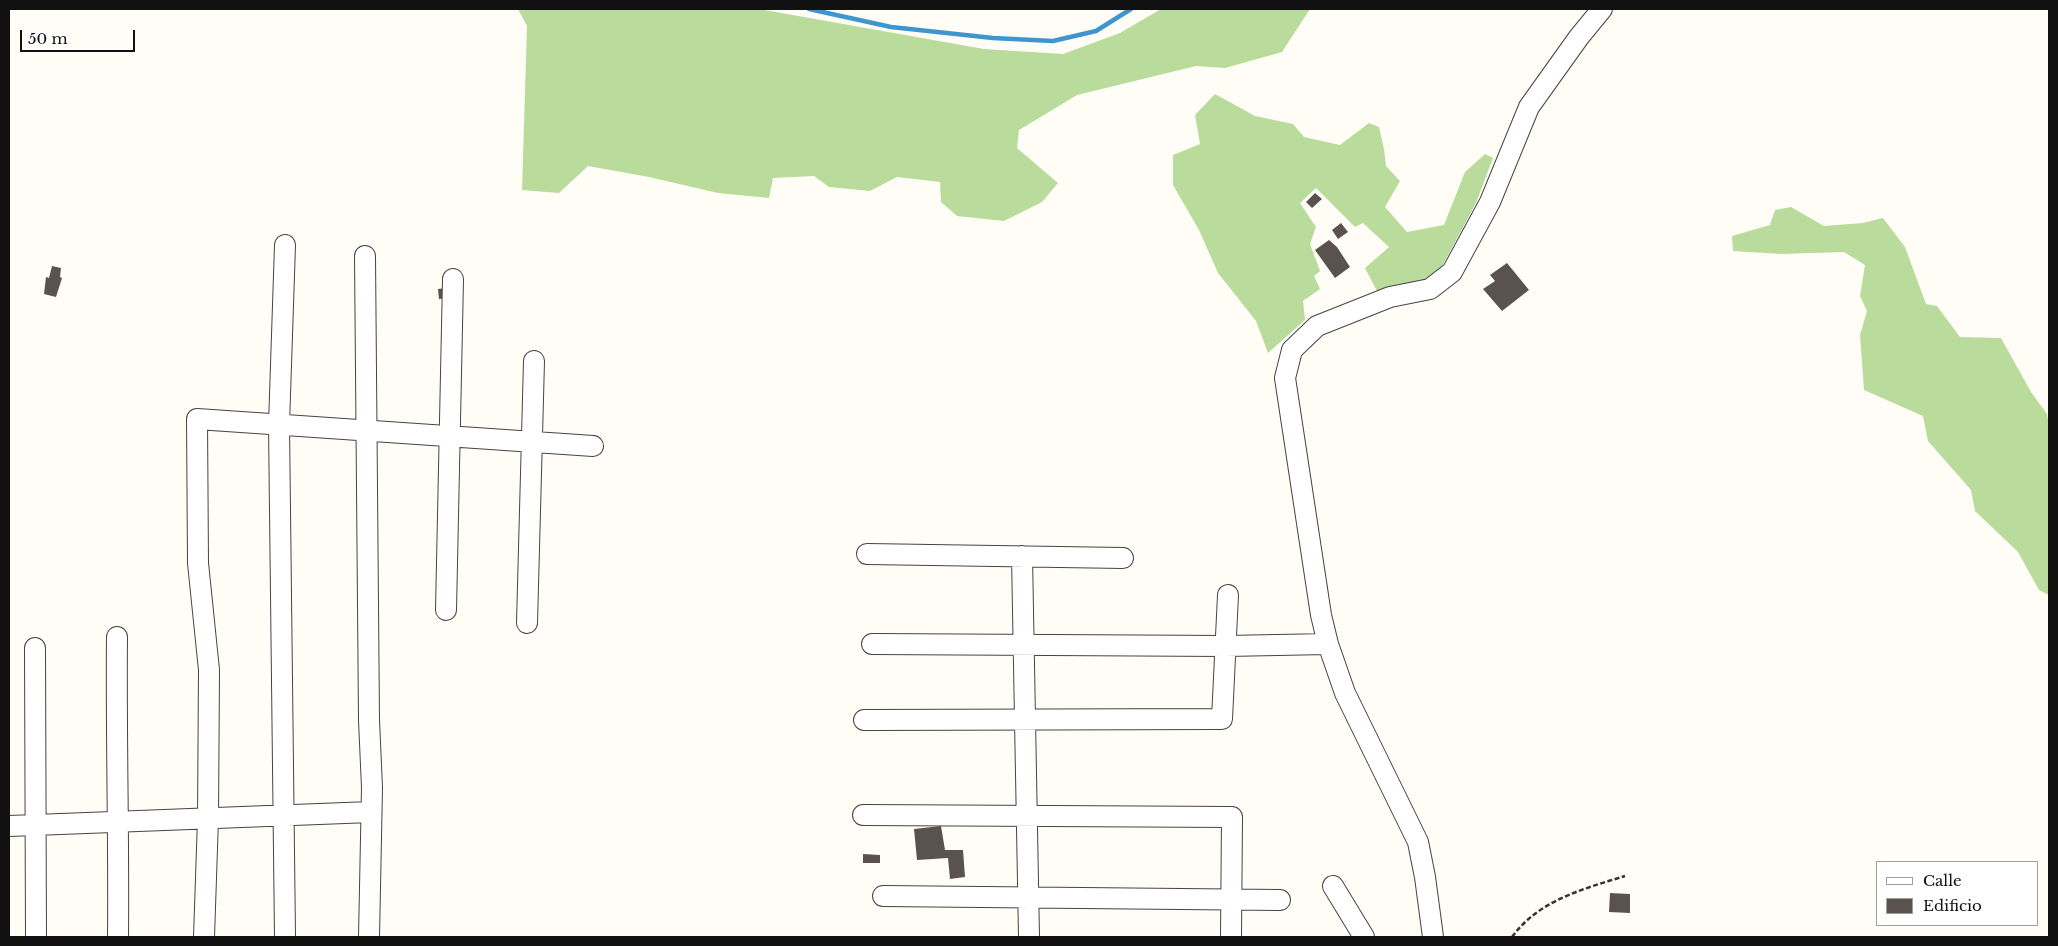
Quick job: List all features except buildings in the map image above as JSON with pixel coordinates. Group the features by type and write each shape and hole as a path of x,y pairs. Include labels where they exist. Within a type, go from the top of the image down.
{"street":[{"path":"1433,937 1426,876 1418,842 1345,693 1328,644 1321,615 1285,378 1292,350 1317,326 1390,297 1430,289 1452,272 1490,202 1529,107 1579,37 1602,9"},
{"path":"285,246 279,424 285,937"},
{"path":"365,256 368,720 372,788 370,812 369,937"},
{"path":"446,610 453,279"},
{"path":"527,623 534,361"},
{"path":"204,937 208,819 209,670 198,563 197,419 593,446"},
{"path":"866,554 1123,558"},
{"path":"1022,556 1030,937"},
{"path":"864,720 1222,719 1228,594"},
{"path":"117,637 116,716 120,822 118,937"},
{"path":"872,644 1226,646 1328,644"},
{"path":"35,648 36,937"},
{"path":"9,826 370,812"},
{"path":"864,815 1232,817 1231,937"},
{"path":"1333,886 1364,937"},
{"path":"883,896 1280,900"}],"path":[{"path":"1512,937 1535,913 1553,901 1625,876"}],"green space":[{"path":"518,9 759,9 984,49 1063,54 1120,33 1161,9 1310,9 1282,52 1225,68 1196,66 1077,95 1019,130 1017,148 1058,183 1042,202 1004,221 957,216 941,202 940,182 897,177 870,191 829,187 814,176 773,178 769,198 718,193 649,177 588,166 559,193 522,190 527,26"},
{"path":"1215,94 1255,116 1293,124 1304,137 1340,145 1369,123 1379,127 1386,166 1400,181 1385,207 1407,232 1444,225 1465,172 1485,154 1493,158 1476,203 1440,270 1418,287 1378,293 1365,268 1389,247 1363,223 1355,227 1316,188 1300,203 1316,227 1310,244 1320,271 1314,276 1320,289 1303,301 1305,320 1268,353 1256,321 1218,273 1199,230 1173,185 1173,155 1200,144 1195,115"},
{"path":"1791,207 1824,226 1863,223 1883,218 1905,247 1926,304 1937,306 1960,337 2001,338 2031,392 2047,414 2049,426 2049,595 2039,590 2018,552 1975,511 1971,490 1928,441 1923,416 1864,390 1860,335 1867,311 1860,296 1865,265 1844,252 1782,254 1733,251 1732,236 1770,225 1775,210"}],"waterway":[{"path":"809,9 891,27 993,38 1053,41 1096,31 1131,9"}]}
